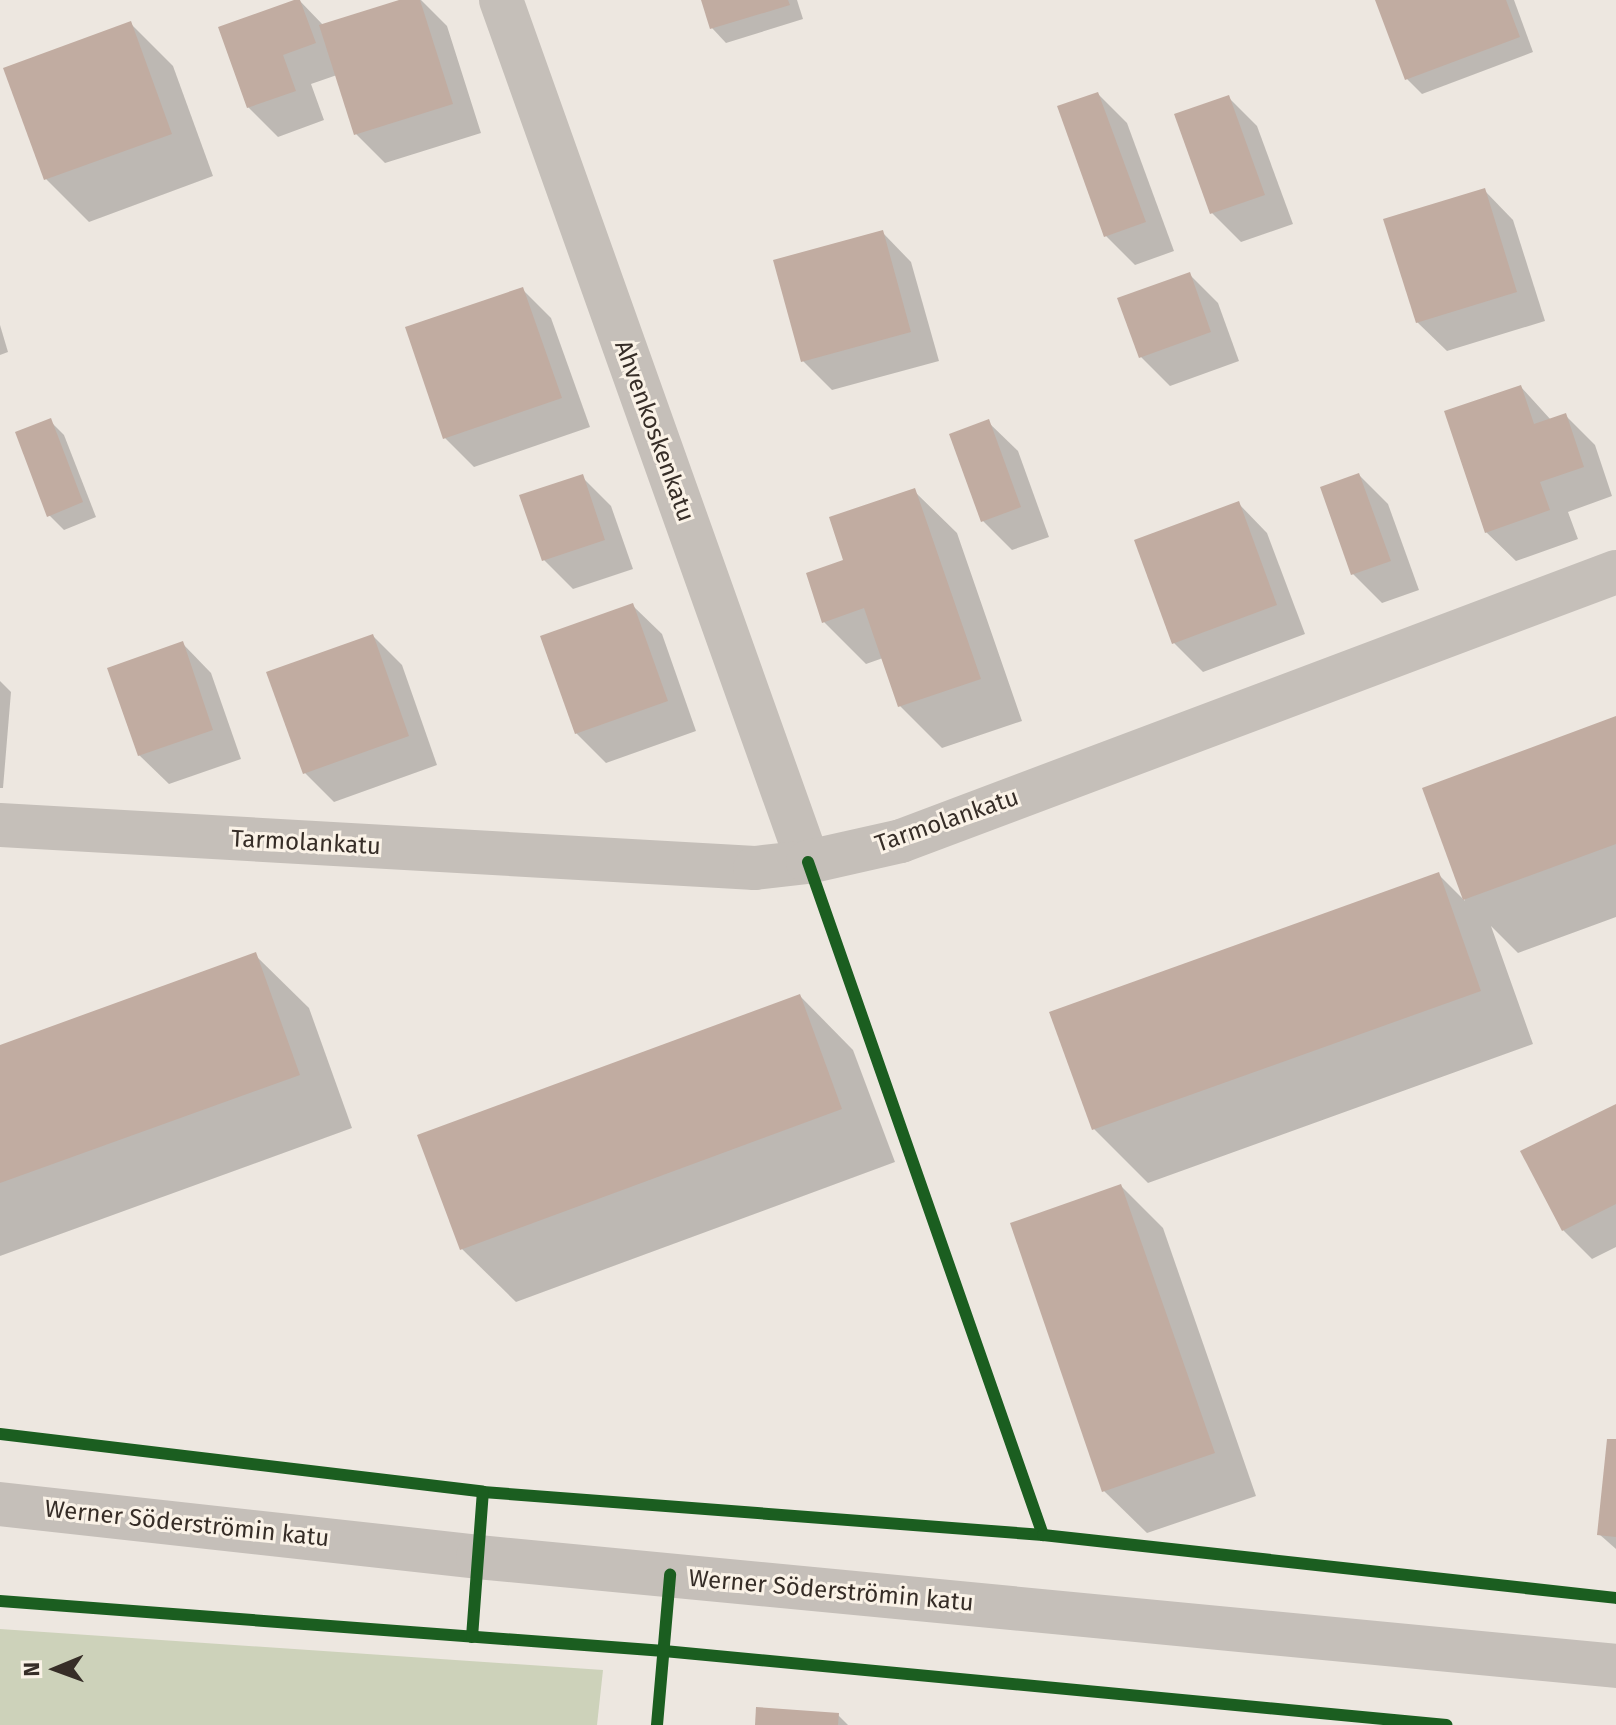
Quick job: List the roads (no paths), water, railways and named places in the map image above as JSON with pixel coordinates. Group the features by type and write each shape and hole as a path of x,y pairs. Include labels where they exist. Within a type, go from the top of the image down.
{"street":[{"name":"Ahvenkoskenkatu","path":"501,0 808,862"},
{"name":"Tarmolankatu","path":"0,825 755,868 808,862 901,841 1616,572"},
{"name":"Werner Söderströmin katu","path":"0,1504 478,1557 1616,1666"}]}
